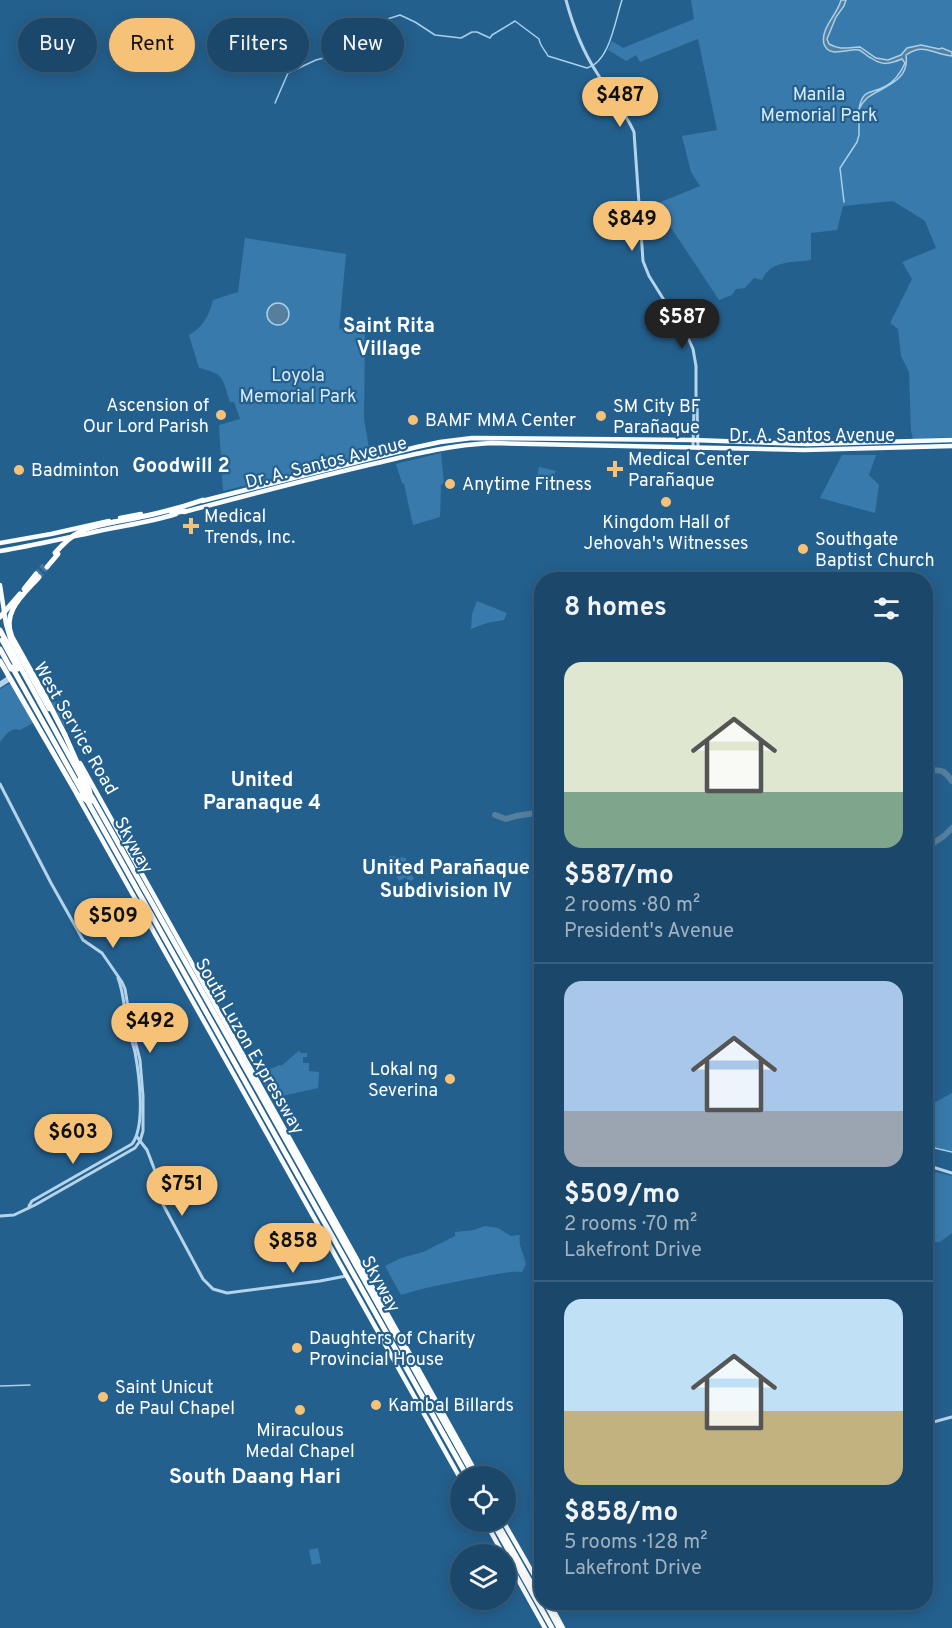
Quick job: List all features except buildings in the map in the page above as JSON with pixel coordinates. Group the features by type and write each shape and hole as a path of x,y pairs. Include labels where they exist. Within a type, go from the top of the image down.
{"highway":[{"path":"114,523 203,501"},
{"path":"45,566 74,534 86,528 185,511"},
{"path":"14,656 0,618 37,575 13,608 9,620 9,632 73,751 89,789 91,802"},
{"name":"South Luzon Expressway","path":"0,630 463,1466"},
{"name":"Skyway","path":"0,637 463,1466"},
{"name":"Skyway","path":"0,647 91,802"},
{"name":"South Luzon Expressway","path":"0,647 463,1466"},
{"path":"0,660 77,794 91,802"},
{"path":"502,1532 534,1589"},
{"path":"503,1532 534,1584"},
{"path":"503,1532 534,1585"},
{"path":"546,1610 556,1628"},
{"path":"548,1610 556,1628"}],"main road":[{"name":"Dr. A. Santos Avenue","path":"317,475 440,442 472,438 695,440 807,444 952,440"},
{"name":"Dr. A. Santos Avenue","path":"2,543 431,450 472,444 835,450 952,446"},
{"name":"Dr. A. Santos Avenue","path":"2,551 151,521 310,476"},
{"path":"2,543 2,551"},
{"name":"West Service Road","path":"0,585 7,630 20,657 464,1466"},
{"path":"0,660 31,711 347,1275 463,1466"},
{"path":"503,1532 534,1577"},
{"path":"516,1576 534,1608"},
{"path":"535,1610 545,1628"}],"street":[{"path":"566,0 579,42 634,132 645,269 693,349 696,366 695,447"},
{"path":"0,684 10,678"},
{"path":"0,784 83,940 102,953 125,989 140,1060 144,1104 143,1131 140,1142 135,1148 14,1215 0,1216"},
{"path":"28,1207 32,1201 132,1144 137,1137 140,1128 140,1104 136,1061 122,990 116,974"},
{"path":"137,1137 149,1155 155,1171 159,1197 203,1279 213,1289 231,1293 347,1275"},
{"path":"933,1167 952,1173"},
{"path":"933,1422 952,1417"}],"green space":[{"name":"Manila Memorial Park","path":"691,0 952,0 952,437 913,439 909,372 901,356 898,329 890,323 912,279 902,262 936,248 925,221 893,201 843,206 837,230 811,233 811,260 776,266 762,280 754,278 745,288 736,289 732,295 719,300 656,204 700,186 691,172 682,136 717,130 698,39 640,62 636,55 626,61 608,50 612,41 623,48 694,19"},
{"name":"Loyola Memorial Park","path":"245,238 346,254 339,330 348,323 365,334 364,419 370,454 223,491 219,425 240,419 234,402 230,402 221,378 214,372 199,368 189,335 205,320 213,300 238,292"},
{"path":"441,453 444,483 441,485 440,517 413,525 404,484 396,464"},
{"path":"842,455 876,455 869,475 879,485 875,513 820,498"},
{"path":"539,467 556,471 550,482 536,482"},
{"path":"477,601 507,613 504,620 471,629 472,614"},
{"path":"11,683 33,723 20,730 11,731 0,742 0,689"},
{"path":"70,700 65,728 51,702"},
{"path":"389,856 406,858 407,867 414,879 409,882 406,877 399,881 389,862"},
{"path":"300,1050 300,1053 307,1053 307,1057 303,1057 303,1063 309,1063 309,1071 319,1072 318,1088 273,1098 258,1074 281,1066"},
{"path":"952,1093 952,1151 933,1147 933,1103"},
{"path":"936,1172 952,1176 952,1233 940,1242 933,1242 933,1176"},
{"path":"485,1226 498,1228 511,1236 520,1235 520,1246 526,1264 522,1272 428,1287 401,1295 385,1266 401,1258 423,1252 455,1236 455,1232"},
{"path":"318,1548 321,1563 312,1565 309,1550"}],"shaded area":[{"path":"841,0 846,0 827,39 829,44 841,48 860,47 876,58 888,60 901,55 907,48 921,45 942,48 952,52 952,56 924,49 912,51 906,55 906,64 900,77 894,82 867,98 859,109 865,94 889,84 902,70 905,63 902,59 890,63 879,62 859,50 830,51 824,44 823,38"},
{"path":"278,303 286,306 289,314 286,322 278,325 270,322 267,314 270,306"}],"waterway":[{"path":"391,18 400,15 435,35 461,38 472,32 490,38 515,21 539,39 548,56 587,68 595,64 606,49 622,0"},
{"path":"275,103 288,73 321,59"},
{"path":"844,202 840,168 857,142 859,109"},
{"path":"933,770 943,772 952,781"},
{"path":"495,815 506,819 534,813"},
{"path":"933,843 952,828"},
{"path":"933,1148 952,1152"},
{"path":"0,1386 30,1385"}],"tunnel":[{"path":"36,574 44,565"},
{"path":"39,577 47,567"}],"place":[{"name":"Ascension of Our Lord Parish","path":"221,415"},
{"name":"SM City BF Parañaque","path":"601,416"},
{"name":"BAMF MMA Center","path":"413,420"},
{"name":"Medical Center Parañaque","path":"615,469"},
{"name":"Badminton","path":"19,470"},
{"name":"Anytime Fitness","path":"450,484"},
{"name":"Kingdom Hall of Jehovah's Witnesses","path":"666,502"},
{"name":"Medical Trends, Inc.","path":"191,526"},
{"name":"Southgate Baptist Church","path":"803,549"},
{"name":"Lokal ng Severina","path":"450,1079"},
{"name":"Daughters of Charity Provincial House","path":"297,1348"},
{"name":"Saint Unicut de Paul Chapel","path":"103,1397"},
{"name":"Kambal Billards","path":"376,1405"},
{"name":"Miraculous Medal Chapel","path":"300,1410"}],"district":[{"name":"Saint Rita Village","path":"389,336"},
{"name":"Goodwill 2","path":"181,465"},
{"name":"United Paranaque 4","path":"262,790"},
{"name":"United Parañaque Subdivision IV","path":"446,878"},
{"name":"South Daang Hari","path":"255,1476"}]}
